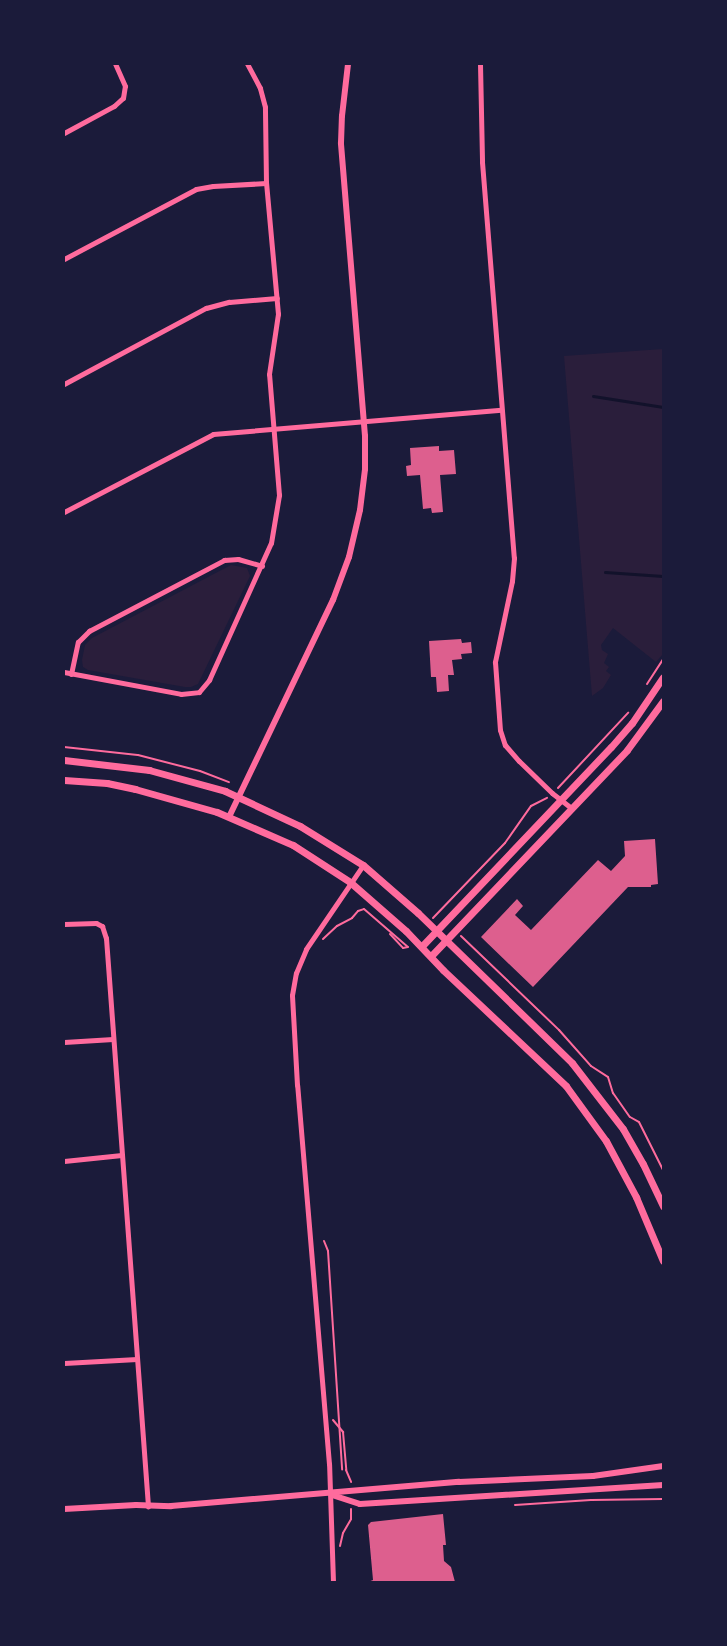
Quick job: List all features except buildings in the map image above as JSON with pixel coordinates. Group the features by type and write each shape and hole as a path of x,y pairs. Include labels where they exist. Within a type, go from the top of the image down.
{"main road":[{"path":"422,946 625,731 663,677"},
{"path":"431,956 632,744 663,701"},
{"path":"64,760 149,770 204,784 239,797 300,826 362,866 446,940 549,1039 591,1085 633,1145 663,1206"},
{"path":"64,780 106,783 135,788 228,817 293,845 350,882 422,946 546,1064 583,1108 606,1141 625,1176 663,1261"}],"street":[{"path":"64,133 114,106 123,98 125,86 115,64"},
{"path":"64,672 181,694 199,692 206,685 262,566 271,542 278,504 269,374 278,321 266,183 265,107 262,94 247,64"},
{"path":"228,817 333,600 346,567 363,494 366,459 364,422 341,143 348,64"},
{"path":"480,64 482,162 514,566 495,662 500,730 509,750 560,800 571,808"},
{"path":"64,259 201,188 266,183"},
{"path":"64,384 206,308 229,302 276,298"},
{"path":"64,512 207,436 501,410"},
{"path":"71,674 78,642 89,631 224,560 238,559 262,566"},
{"path":"333,1582 330,1494 292,994 296,973 306,949 362,866"},
{"path":"64,924 92,922 102,926 106,938 148,1506"},
{"path":"64,1042 113,1039"},
{"path":"64,1161 122,1156"},
{"path":"64,1363 137,1359"},
{"path":"64,1508 171,1506 459,1482 593,1476 663,1466"},
{"path":"330,1494 360,1504 663,1485"}],"path":[{"path":"653,675 663,659"},
{"path":"561,785 618,724"},
{"path":"64,747 138,755 200,771 230,782"},
{"path":"428,924 508,840 531,806 543,801"},
{"path":"337,926 352,918 358,911 366,910 390,932 391,936 403,948 408,947 414,939"},
{"path":"462,937 559,1030 591,1066 608,1077 613,1093 630,1117 639,1122 663,1170"},
{"path":"324,1241 328,1251 342,1470"},
{"path":"338,1424 343,1432 350,1484"},
{"path":"515,1506 591,1500 663,1499"},
{"path":"340,1543 343,1532 351,1519 351,1511"}],"shaded area":[{"path":"663,349 663,654 656,662 613,628 601,645 602,650 608,654 604,663 609,667 606,671 611,675 603,688 592,696 564,356"},
{"path":"231,565 247,568 250,576 198,684 185,687 88,670 83,667 82,660 85,645 92,638"}],"waterway":[{"path":"593,396 663,407"},
{"path":"605,572 663,576"}]}
